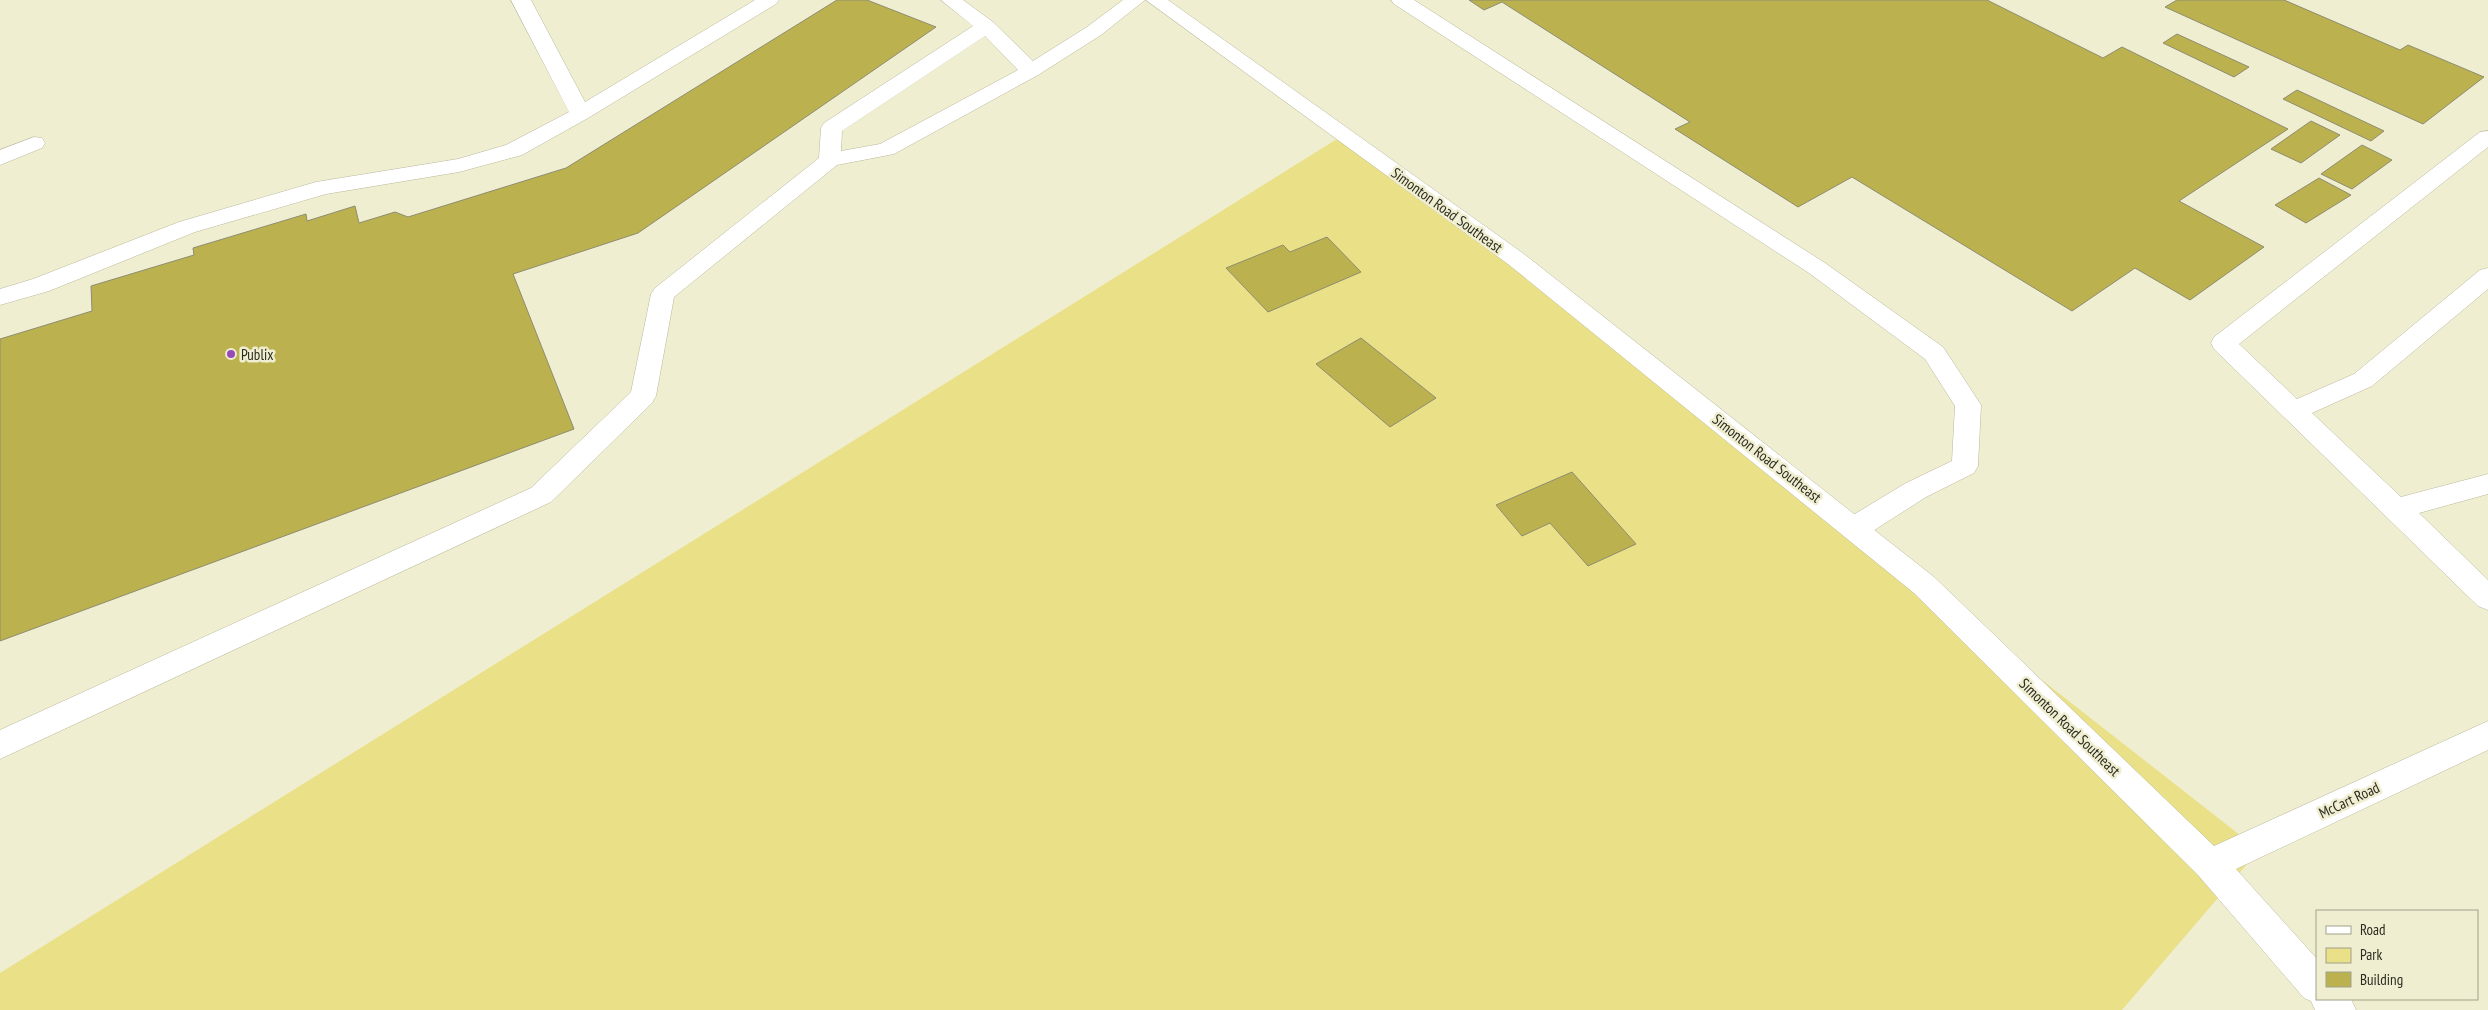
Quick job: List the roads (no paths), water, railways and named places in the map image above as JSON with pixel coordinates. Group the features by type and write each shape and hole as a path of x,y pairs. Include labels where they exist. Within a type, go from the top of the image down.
{"street":[{"path":"521,0 581,114"},
{"path":"0,297 41,285 187,227 324,187 459,165 514,150 581,114 769,0"},
{"path":"951,0 986,26 1031,72"},
{"path":"0,745 541,495 643,396 663,294 830,160 886,149 1031,72 1094,32 1135,0"},
{"name":"Simonton Road Southeast","path":"1156,0 1516,259 1924,584 2210,864 2316,985"},
{"path":"1401,0 1817,268 1934,353 1968,405 1966,466 1916,490 1855,528"},
{"path":"830,160 832,128 986,26"},
{"path":"2488,137 2223,343 2488,598"},
{"path":"0,158 34,143"},
{"path":"2294,411 2363,380 2488,276"},
{"path":"2403,516 2396,510 2488,484"},
{"name":"McCart Road","path":"2210,864 2488,735"},
{"path":"2329,1000 2338,1010"}],"place":[{"name":"Publix","path":"231,354"}]}
